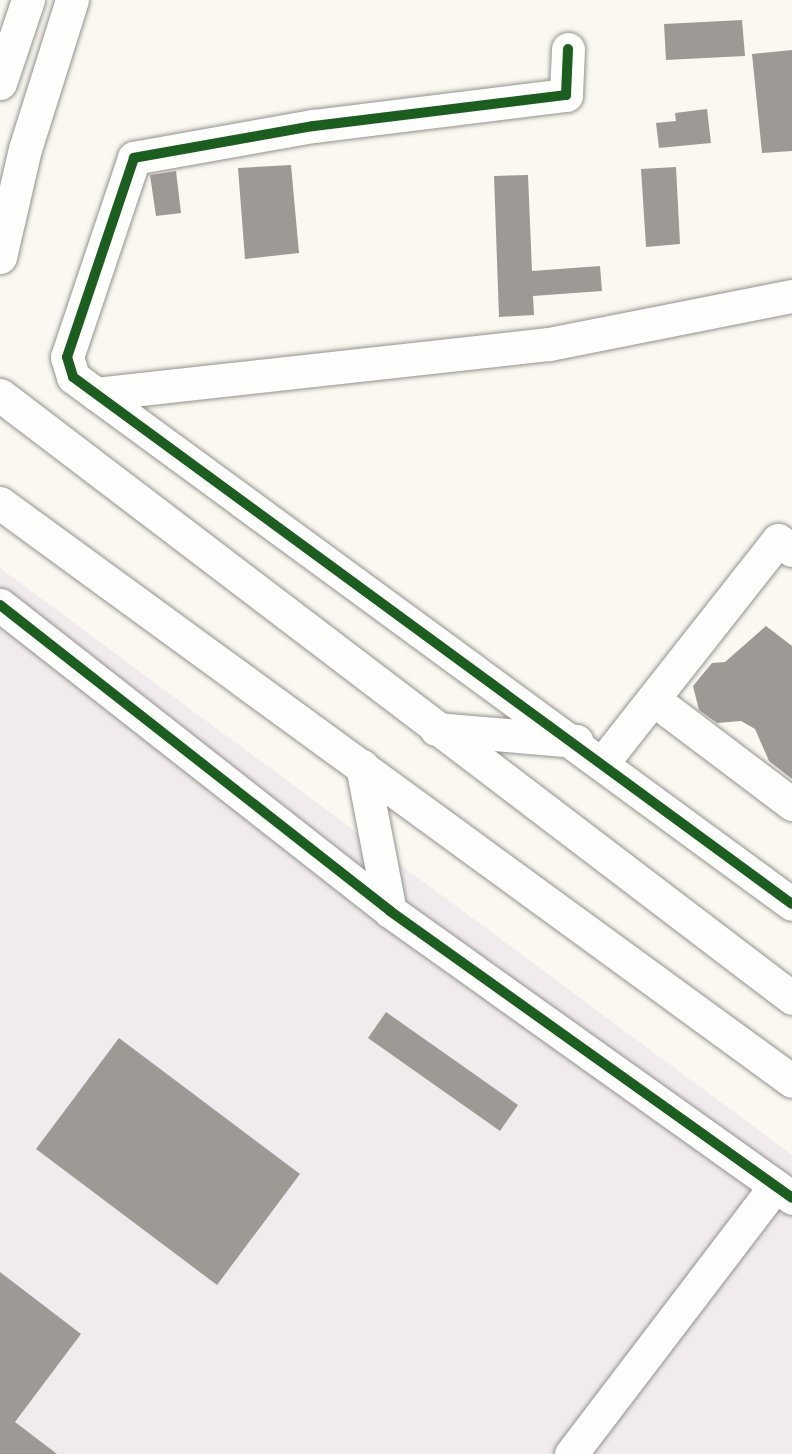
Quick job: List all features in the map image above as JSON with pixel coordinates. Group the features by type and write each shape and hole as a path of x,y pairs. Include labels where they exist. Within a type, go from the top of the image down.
{"street":[{"path":"0,83 28,0"},
{"path":"0,257 25,149 72,0"},
{"path":"568,49 565,96 313,126 134,158 67,357 73,377 578,741 792,904"},
{"path":"96,394 549,344 792,296"},
{"path":"0,395 792,998"},
{"path":"0,503 792,1082"},
{"path":"604,761 778,540 792,550"},
{"path":"0,605 390,911 783,1192 571,1454"},
{"path":"653,699 792,804"},
{"path":"436,729 578,741"},
{"path":"362,766 390,911"},
{"path":"730,952 792,976"}],"shaded area":[{"path":"0,568 792,1155 792,1454 0,1454"}],"building":[{"path":"742,20 745,56 666,60 664,24"},
{"path":"792,50 792,151 762,153 752,54"},
{"path":"707,109 711,143 659,148 656,123 676,121 675,113"},
{"path":"291,165 299,253 245,259 238,168"},
{"path":"676,167 680,244 646,247 641,169"},
{"path":"176,171 181,213 156,216 150,175"},
{"path":"528,175 532,271 600,266 602,291 533,296 534,315 499,317 494,176"},
{"path":"766,626 792,646 792,779 769,761 755,729 741,721 717,723 699,710 693,686 712,663 725,662"},
{"path":"386,1012 518,1105 500,1131 368,1038"},
{"path":"119,1038 300,1174 217,1285 36,1149"},
{"path":"0,1272 81,1334 15,1422 57,1454 0,1454"}],"cycle path":[{"path":"568,49 566,95 313,126 134,158 67,357 73,377 792,904"},
{"path":"0,605 390,911 792,1198"}]}
